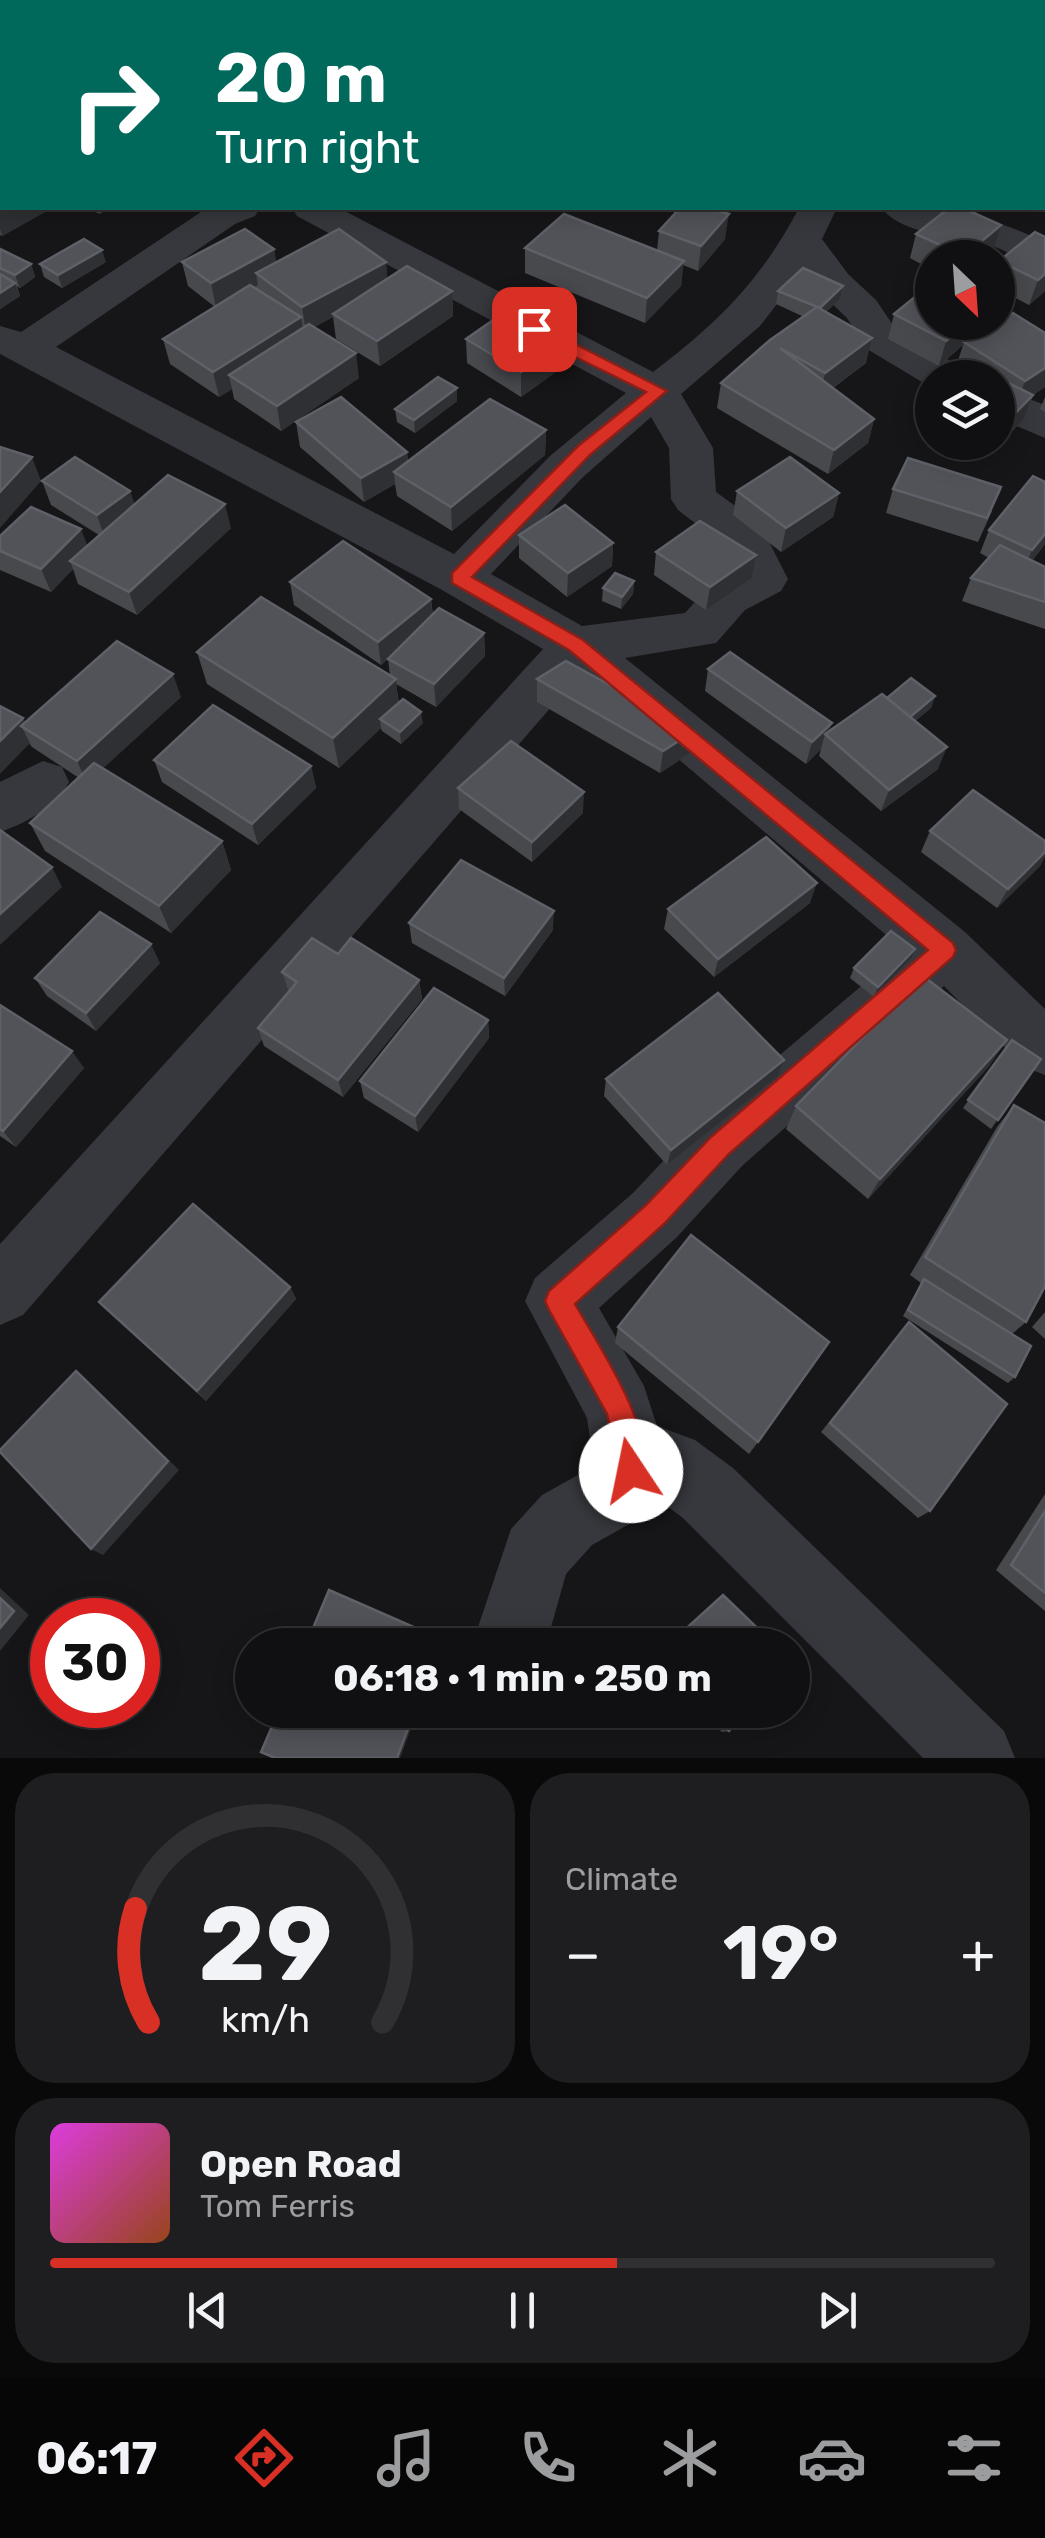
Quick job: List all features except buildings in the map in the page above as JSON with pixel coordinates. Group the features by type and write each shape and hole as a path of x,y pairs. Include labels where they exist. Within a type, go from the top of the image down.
{"street":[{"path":"223,210 12,344 459,578 576,645 945,950 1045,1048"},
{"path":"0,1292 576,645 699,630 728,597 764,578 744,536 694,499 691,448 658,391 597,364 315,210"},
{"path":"906,210 948,226 1010,239 1045,260"},
{"path":"459,578 584,451 749,316 811,224"},
{"path":"811,224 834,283 862,308 882,340 917,360"},
{"path":"1015,409 1045,422"},
{"path":"514,1628 536,1554 567,1520 631,1484 620,1410 558,1301 655,1214 720,1146 945,950"},
{"path":"625,1452 670,1464 708,1493 977,1758"}],"route":[{"path":"534,329 597,364 658,391 584,451 459,578 576,645 945,950 720,1146 655,1214 558,1301 620,1410 631,1471"}]}
